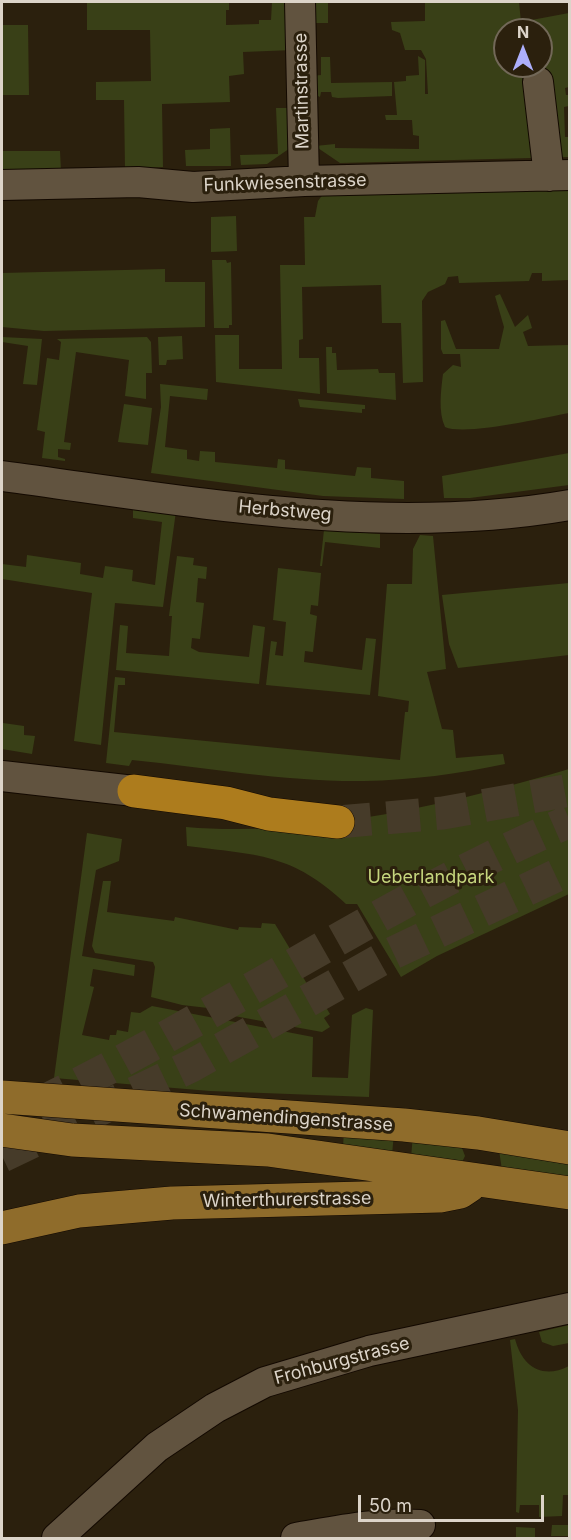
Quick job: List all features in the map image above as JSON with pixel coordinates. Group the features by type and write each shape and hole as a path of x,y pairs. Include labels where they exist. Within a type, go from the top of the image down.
{"highway":[{"path":"134,791 226,803 269,814 338,822"}],"main road":[{"name":"Schwamendingenstrasse","path":"2,1097 404,1125 478,1133 570,1148"},
{"name":"Schwamendingenstrasse","path":"2,1130 72,1140 268,1150 476,1181"},
{"path":"478,1133 481,1159 476,1181 570,1193"},
{"name":"Winterthurerstrasse","path":"2,1228 79,1212 172,1203 440,1196 460,1192 476,1181"}],"street":[{"name":"Martinstrasse","path":"300,2 304,181"},
{"path":"538,82 559,176"},
{"name":"Funkwiesenstrasse","path":"2,185 138,182 194,187 304,181 559,176"},
{"name":"Herbstweg","path":"2,476 238,508 380,520 446,520 528,513 570,505"},
{"path":"10,777 134,791"},
{"name":"Frohburgstrasse","path":"57,1539 157,1447 215,1408 265,1382 369,1351 570,1308"},
{"path":"296,1539 363,1526 394,1523 420,1525"}],"green space":[{"path":"87,2 229,2 229,10 226,10 226,25 259,24 259,20 271,20 272,2 292,2 293,50 243,52 244,74 229,76 230,102 162,104 163,167 125,169 124,100 96,100 96,82 151,81 150,30 87,30"},
{"path":"311,2 328,2 328,23 312,23"},
{"path":"425,2 519,2 521,18 493,18 493,78 553,78 553,18 542,18 569,13 569,87 565,88 566,95 569,95 569,106 564,107 565,137 569,137 569,157 340,163 315,146 335,144 335,148 419,149 419,136 413,135 412,120 386,120 385,115 397,115 394,82 406,81 406,76 419,75 418,56 425,60 425,94 428,94 426,59 421,50 405,50 400,33 392,30 391,22 425,21"},
{"path":"2,25 28,25 29,95 2,95"},
{"path":"321,57 330,57 331,83 392,82 392,96 338,98 332,97 331,92 321,92 320,97 314,94 312,76 321,75"},
{"path":"276,108 294,108 293,146 267,164 241,165 240,155 278,154"},
{"path":"230,128 231,166 186,166 185,150 210,149 210,129"},
{"path":"2,151 60,151 61,171 2,172"},
{"path":"569,185 569,280 542,281 542,273 532,273 529,281 459,283 458,276 448,277 445,284 428,292 422,301 423,382 403,383 401,323 382,323 381,285 302,287 303,339 299,340 299,358 319,358 320,394 216,382 215,335 239,335 239,369 282,369 280,265 305,265 304,217 315,217 318,201 326,190"},
{"path":"236,216 237,251 211,252 211,217"},
{"path":"212,260 231,262 232,325 229,325 229,328 214,328"},
{"path":"165,269 165,282 205,282 205,327 44,331 2,327 2,273"},
{"path":"500,294 515,327 528,315 532,328 523,332 528,346 569,345 569,413 486,428 445,427 441,408 443,374 453,365 461,367 460,354 443,354 441,321 445,320 456,349 499,349 504,327 495,296"},
{"path":"182,336 183,359 167,360 166,365 159,365 158,337"},
{"path":"2,337 42,339 37,385 23,384 28,346 2,342"},
{"path":"147,337 151,342 152,373 146,373 146,399 125,396 129,360 76,352 64,442 71,443 70,450 58,449 58,457 65,461 42,458 45,432 37,430 47,358 59,360 61,342 57,339"},
{"path":"326,347 332,347 332,353 336,353 337,370 378,369 379,373 395,373 396,400 327,393"},
{"path":"160,384 208,389 207,400 170,396 165,447 187,450 187,459 199,461 200,451 215,452 215,462 277,468 278,459 285,460 285,469 355,476 357,467 371,468 371,478 404,481 404,499 323,496 151,473 161,407"},
{"path":"298,399 365,405 365,409 362,409 362,413 300,407"},
{"path":"124,404 152,408 148,445 118,442"},
{"path":"569,453 569,485 470,498 444,498 442,476"},
{"path":"133,506 176,511 163,607 115,603 101,745 74,741 92,593 2,579 2,564 26,567 27,555 81,563 80,574 103,578 105,566 133,570 132,581 155,585 162,522 133,518"},
{"path":"324,530 380,534 380,548 325,542 322,566 320,566"},
{"path":"420,535 433,536 446,669 427,672 442,729 453,730 456,758 503,754 505,764 435,776 335,781 277,777 132,760 129,766 106,763 115,677 125,678 125,685 118,685 114,732 400,760 405,712 408,712 409,701 378,696 387,584 412,584 413,549"},
{"path":"177,556 194,558 193,565 207,567 206,579 198,578 196,602 204,603 200,639 192,638 191,648 199,652 249,657 253,625 265,627 259,684 116,670 120,625 128,626 126,653 169,656 172,616 169,616"},
{"path":"278,568 321,573 318,606 311,605 310,614 317,616 313,652 305,651 304,662 362,670 366,638 376,639 370,695 266,685 271,641 277,642 275,655 283,656 286,622 273,620"},
{"path":"569,583 569,655 458,668 449,644 442,595"},
{"path":"3,723 24,726 24,735 35,736 32,754 2,749"},
{"name":"Ueberlandpark","path":"569,769 569,894 437,956 401,977 357,904 346,904 327,887 308,875 272,859 187,846 186,827 281,828 330,823 428,806"},
{"path":"87,833 122,839 119,861 96,870 82,956 135,965 134,976 93,969 90,986 94,987 82,1035 109,1040 110,1035 116,1035 117,1030 128,1032 131,1012 140,1013 152,1006 313,1037 312,1077 348,1078 352,1015 366,1008 373,1010 369,1097 210,1091 54,1078"},
{"path":"103,881 111,881 107,912 174,921 175,917 238,930 239,927 261,928 262,923 275,924 295,957 292,959 315,997 319,996 330,1014 324,1018 330,1027 322,1032 234,1016 232,1004 209,1005 208,1008 182,1005 151,997 155,967 153,962 95,953 92,946"},
{"path":"344,1130 394,1133 392,1155 343,1147"},
{"path":"413,1134 462,1148 465,1156 462,1162 411,1158"},
{"path":"499,1150 569,1155 569,1180 502,1170"},
{"path":"569,1325 569,1343 553,1346 542,1342 539,1332"},
{"path":"515,1339 523,1357 534,1368 550,1371 569,1366 569,1495 563,1495 562,1516 539,1517 539,1505 520,1505 519,1513 516,1512 518,1410 510,1340"},
{"path":"552,1525 569,1525 569,1536 551,1536"},
{"path":"516,1527 535,1528 535,1538 516,1538"}],"tunnel":[{"path":"338,822 443,813 570,790"},
{"path":"36,1105 170,1035 434,887 570,821"},
{"path":"2,1156 191,1066 393,953 570,869"}]}
